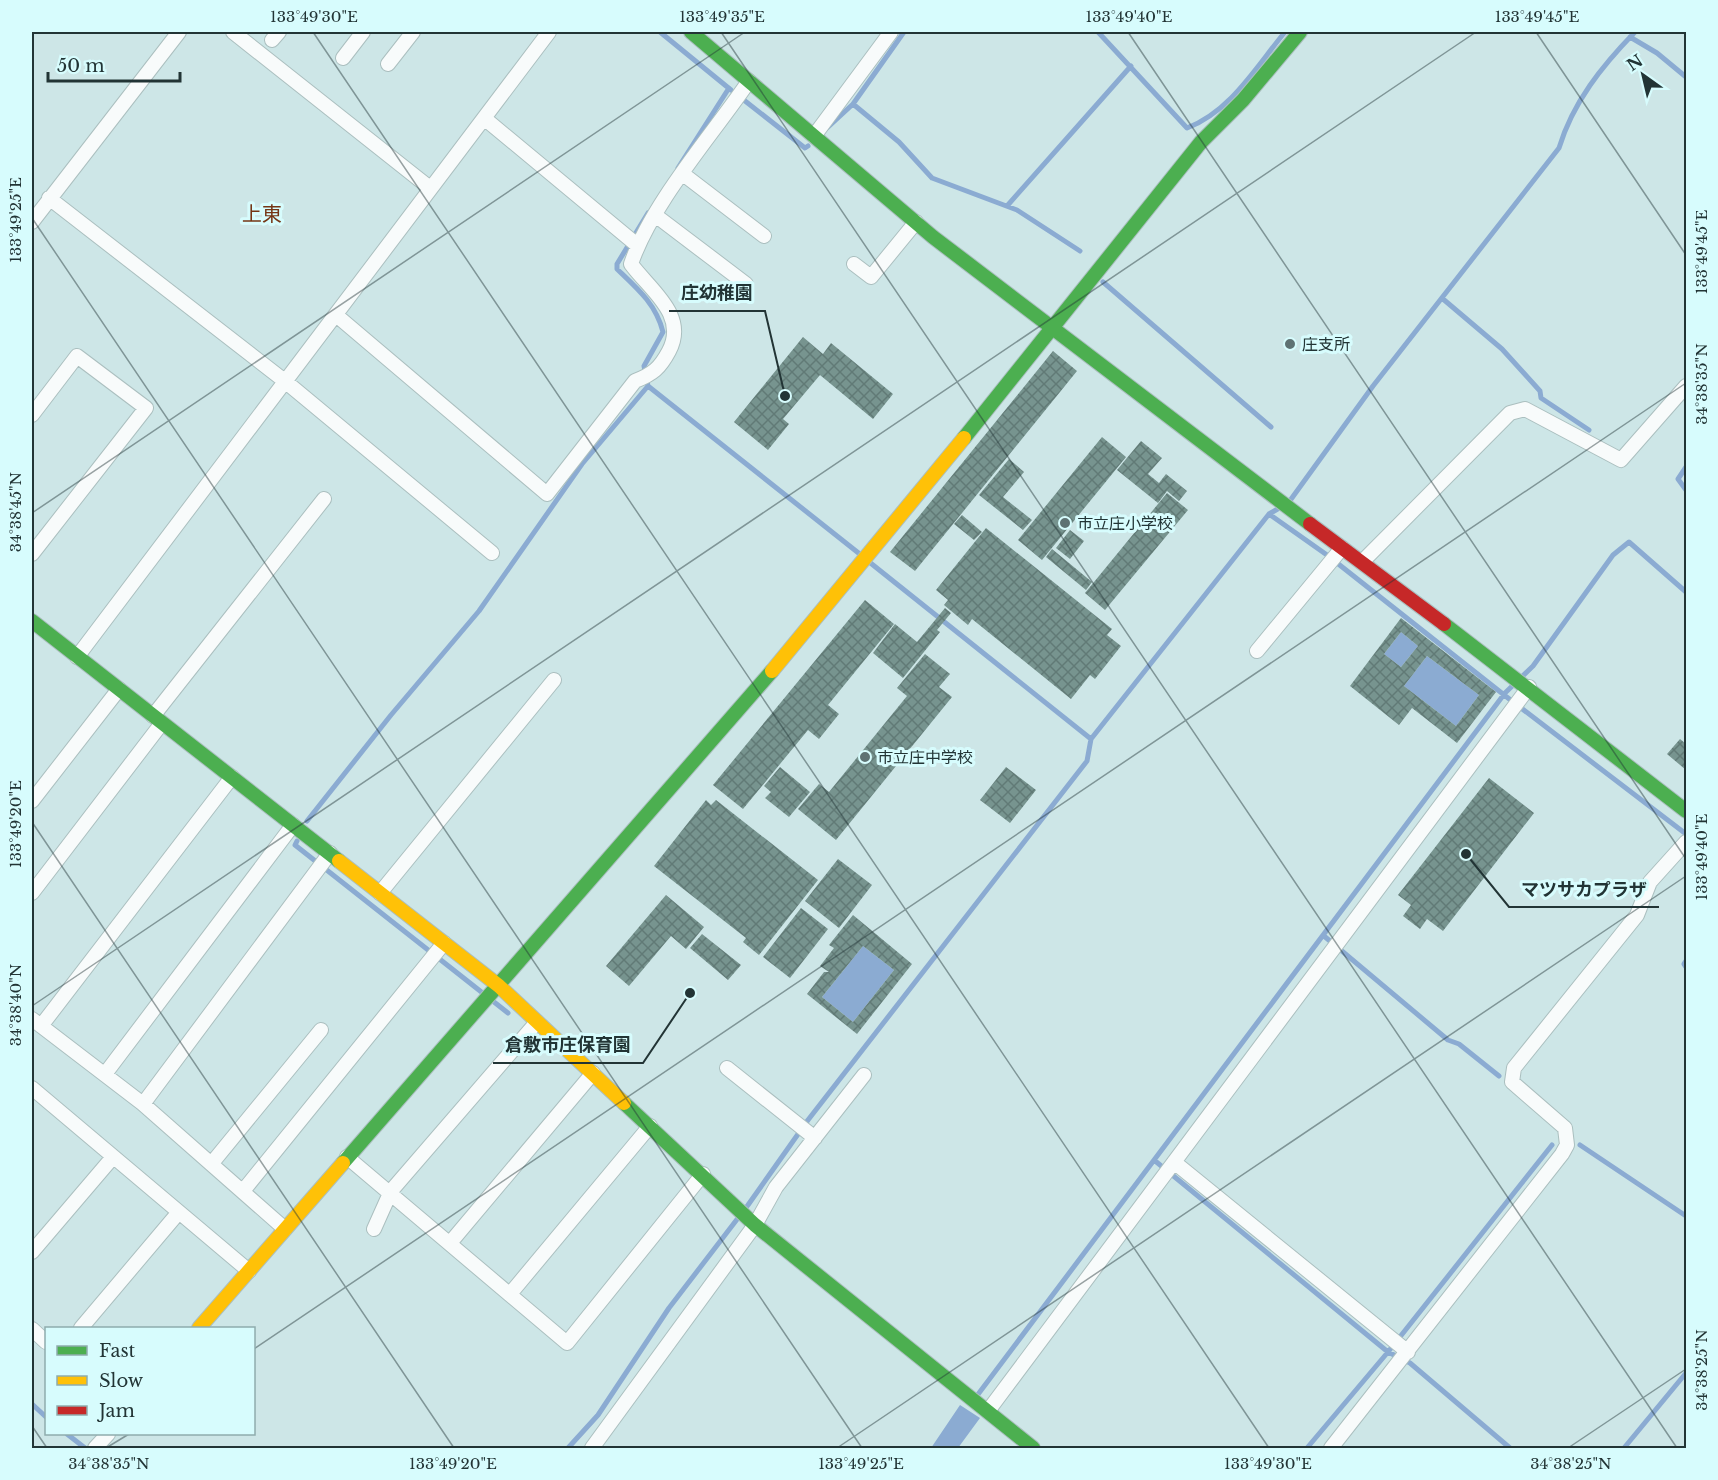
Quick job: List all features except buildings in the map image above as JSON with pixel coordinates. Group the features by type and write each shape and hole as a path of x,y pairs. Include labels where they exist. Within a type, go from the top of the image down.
{"street":[{"path":"32,222 179,32"},
{"path":"233,32 430,188"},
{"path":"343,58 363,32"},
{"path":"388,64 413,32"},
{"path":"77,657 549,32"},
{"path":"691,32 742,92 814,136 916,222 1290,509 1336,556 1362,562 1522,681 1686,811"},
{"path":"814,136 891,32"},
{"path":"201,1327 766,679 1053,329 1201,142 1243,100 1300,32"},
{"path":"336,315 547,494 635,381 656,372 674,342 676,328 672,315 631,264 633,241 655,215 742,92"},
{"path":"484,118 633,241"},
{"path":"683,174 764,236"},
{"path":"49,198 286,382 492,553"},
{"path":"655,215 746,284"},
{"path":"854,264 871,277 916,222"},
{"path":"32,415 77,356 146,408 32,554"},
{"path":"1362,562 1510,413 1525,409 1621,460 1686,386"},
{"path":"32,893 157,719 324,499"},
{"path":"1257,651 1336,556"},
{"path":"32,621 293,825 323,862 380,893 438,951 492,994 537,1022 703,1174 750,1221 1033,1449"},
{"path":"380,893 554,680"},
{"path":"979,1404 1170,1168 1517,704 1522,681"},
{"path":"32,801 119,689"},
{"path":"232,777 36,1022 143,1104 285,1229"},
{"path":"105,1074 293,825"},
{"path":"1331,1449 1400,1350 1557,1163 1567,1145 1565,1128 1512,1082 1514,1068 1637,915 1650,882 1686,843"},
{"path":"143,1104 323,862"},
{"path":"243,1191 438,951"},
{"path":"374,1229 391,1191 537,1022"},
{"path":"212,1163 321,1030"},
{"path":"727,1068 812,1136"},
{"path":"450,1243 593,1073"},
{"path":"591,1449 812,1136 864,1075"},
{"path":"32,1088 249,1271"},
{"path":"510,1294 650,1126"},
{"path":"32,1252 113,1157"},
{"path":"347,1157 391,1191 567,1344 703,1174"},
{"path":"1170,1168 1400,1350"},
{"path":"83,1327 179,1212"},
{"path":"32,1329 45,1341"},
{"path":"95,1448 107,1435"}],"water":[{"path":"1401,632 1418,646 1401,667 1384,654"},
{"path":"1427,656 1479,695 1456,726 1404,686"},
{"path":"863,946 894,970 853,1022 822,997"},
{"path":"960,1405 980,1418 958,1448 931,1448"}],"waterway":[{"path":"660,32 731,90"},
{"path":"853,104 904,32"},
{"path":"1098,32 1187,128 1217,111 1230,99 1285,32"},
{"path":"1289,502 1373,386 1559,148 1580,100 1611,58 1635,32"},
{"path":"1630,37 1657,53 1686,77"},
{"path":"1007,206 1131,66"},
{"path":"678,168 729,88"},
{"path":"740,97 805,148 808,146"},
{"path":"827,128 853,104 899,142 932,178 1017,210 1080,251"},
{"path":"648,213 617,264 617,269 651,305 663,332 644,366 648,386 861,555"},
{"path":"1103,282 1271,427"},
{"path":"1443,299 1502,349 1540,391 1541,398 1589,430"},
{"path":"307,821 391,715 479,611 582,464 648,386"},
{"path":"1686,467 1678,479 1686,490"},
{"path":"568,1448 598,1415 669,1308 748,1205 808,1120 1087,761 1091,739 1269,514 1281,507"},
{"path":"1269,514 1327,555 1508,698 1686,834"},
{"path":"976,1397 1505,693 1533,666 1613,555 1629,542 1686,592"},
{"path":"868,561 1091,739"},
{"path":"297,841 295,845 508,1013"},
{"path":"1324,936 1448,1040 1459,1044 1499,1076"},
{"path":"1686,961 1684,964 1686,967"},
{"path":"1307,1448 1388,1352 1552,1145"},
{"path":"1580,1145 1686,1216"},
{"path":"1154,1160 1388,1352 1410,1363 1510,1448"},
{"path":"1624,1448 1686,1373"},
{"path":"32,1404 45,1416"},
{"path":"68,1435 85,1448"}],"traffic: fast":[{"path":"691,32 933,237 1310,524"},
{"path":"964,438 1201,142 1243,100 1300,32"},
{"path":"32,621 339,861"},
{"path":"1444,624 1686,811"},
{"path":"343,1163 772,671"},
{"path":"624,1103 755,1225 1033,1448"}],"traffic: slow":[{"path":"772,671 964,438"},
{"path":"339,861 499,986 624,1103"},
{"path":"200,1327 343,1163"}],"traffic: jam":[{"path":"1310,524 1444,624"}],"place":[{"name":"庄支所","path":"1290,344"},
{"name":"庄幼稚園","path":"785,396"},
{"name":"市立庄小学校","path":"1065,523"},
{"name":"市立庄中学校","path":"865,757"},
{"name":"マツサカプラザ","path":"1466,854"},
{"name":"倉敷市庄保育園","path":"690,993"}],"district":[{"name":"上東","path":"262,214"}]}
